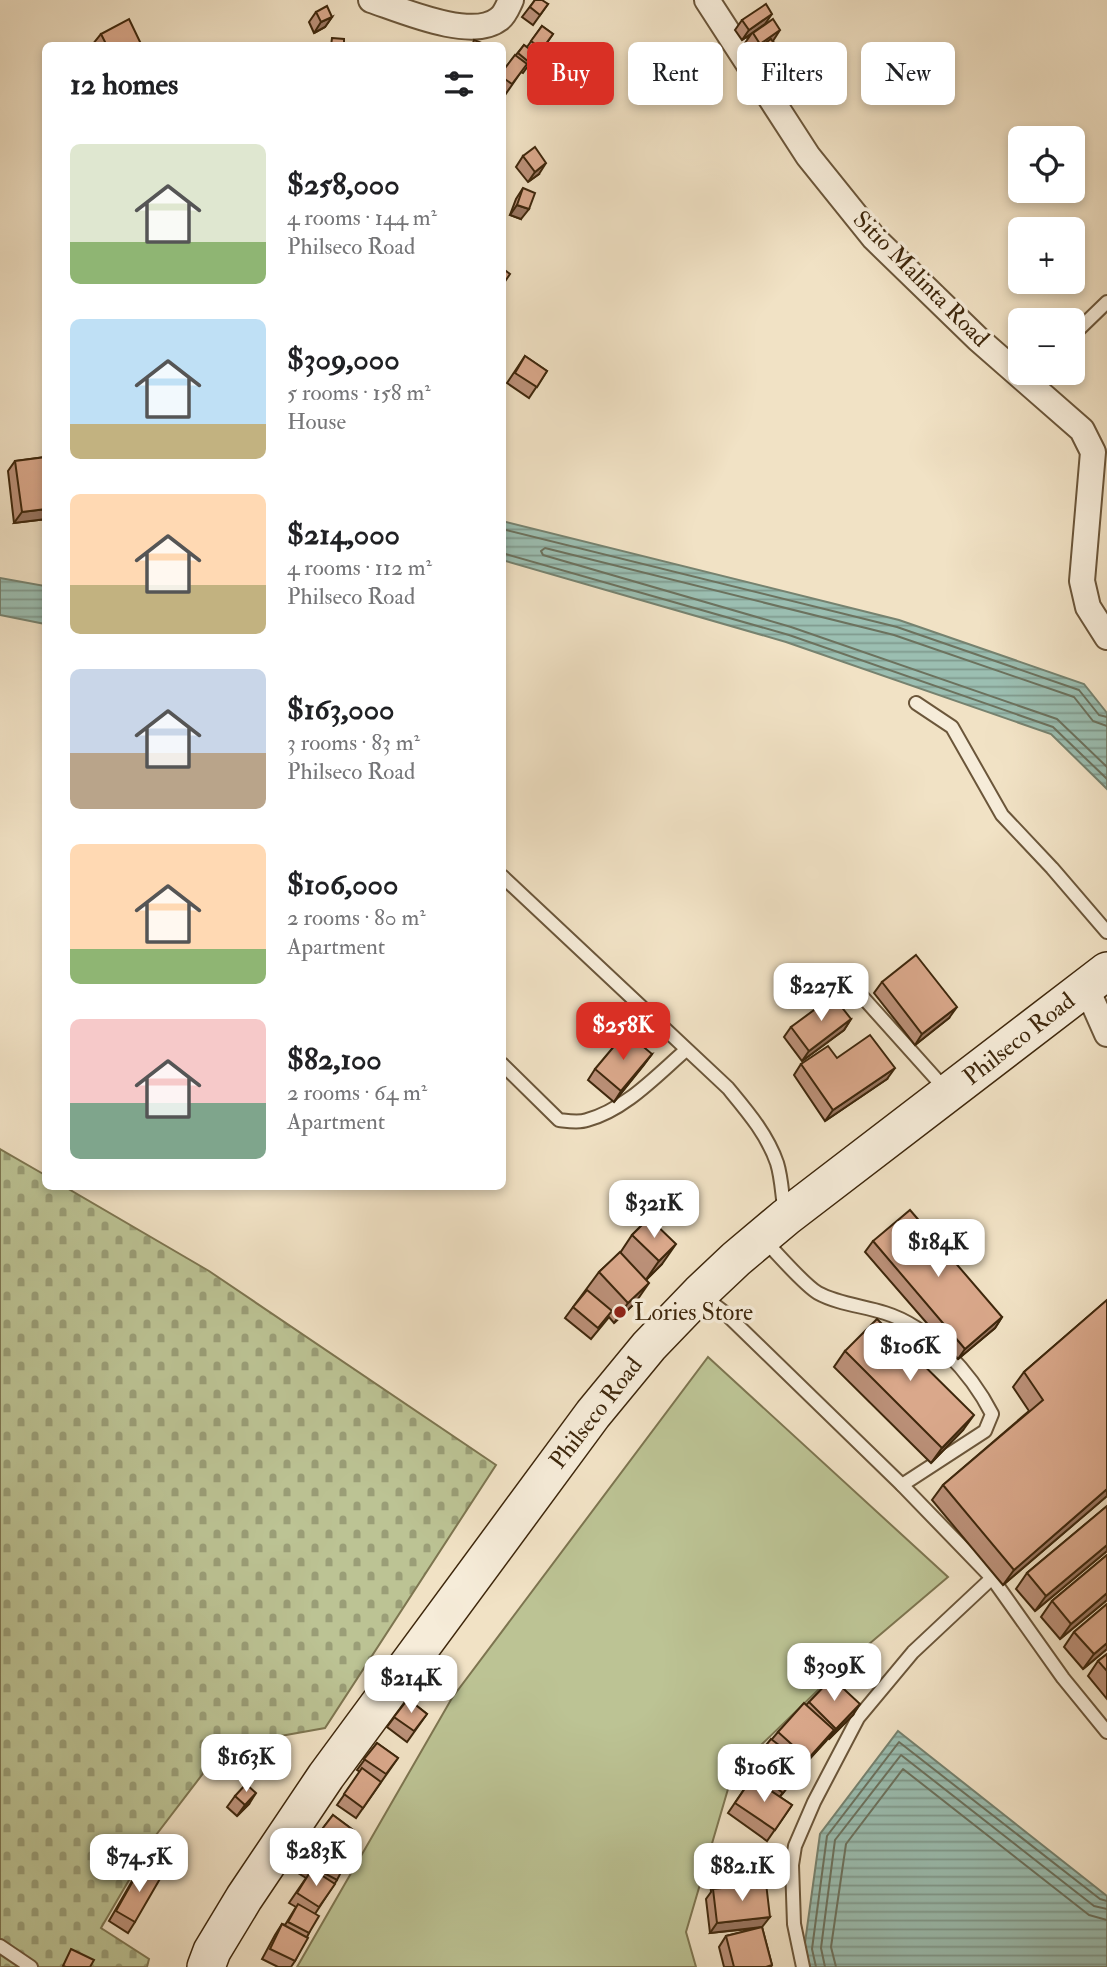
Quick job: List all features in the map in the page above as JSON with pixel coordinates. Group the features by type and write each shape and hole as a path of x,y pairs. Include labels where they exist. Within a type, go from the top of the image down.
{"street":[{"path":"371,0 438,21 472,27 485,26 501,18 511,0"},
{"name":"Sitio Malinta Road","path":"707,0 808,156 874,238 978,339 1008,361"},
{"name":"Sitio Malinta Road","path":"1037,385 1082,430 1093,452 1082,582 1088,607 1107,637"},
{"path":"1097,979 1107,1034"},
{"name":"Philseco Road","path":"206,1967 212,1951 244,1898 326,1776 593,1415 649,1346 700,1293 773,1227 1097,979"}],"lane":[{"path":"1085,323 1107,302"},
{"path":"916,703 952,727 1002,815 1107,932"},
{"path":"506,880 728,1088 752,1118 777,1164 773,1227 817,1292 911,1323 934,1340 981,1392 992,1414 985,1431 902,1485"},
{"path":"859,993 948,1093"},
{"path":"506,1068 559,1120 585,1121 633,1096 686,1050"},
{"path":"700,1293 724,1312 902,1485 992,1578 1063,1678 1107,1732"},
{"path":"803,1967 794,1924 792,1865 795,1846 814,1802 859,1718 913,1652 992,1578"},
{"path":"0,1946 31,1967"}],"green space":[{"path":"0,1149 42,1173 42,1190 70,1190 209,1271 496,1465 325,1728 224,1746 153,1839 101,1928 149,1959 147,1967 0,1967"},
{"path":"708,1357 948,1577 842,1667 733,1772 686,1932 696,1967 297,1967 452,1698"}],"water":[{"path":"506,522 899,620 1084,684 1107,713 1107,789 1051,734 786,642 506,561"},
{"path":"0,578 42,585 42,623 0,615"},
{"path":"898,1731 1107,1896 1107,1967 810,1967 804,1950 820,1834"}],"building":[{"path":"535,0 548,4 540,15 530,7"},
{"path":"766,4 772,14 749,30 742,20"},
{"path":"327,6 332,17 321,22 316,12"},
{"path":"129,19 140,42 105,42 101,34"},
{"path":"773,19 780,30 763,42 759,42 753,33"},
{"path":"542,26 553,34 547,42 531,41"},
{"path":"332,38 344,39 344,42 332,42"},
{"path":"524,45 527,47 527,60 518,53"},
{"path":"515,55 527,64 512,84 506,80 506,67"},
{"path":"535,147 546,163 535,172 523,156"},
{"path":"523,188 535,193 529,209 517,205"},
{"path":"525,356 547,371 537,387 515,373"},
{"path":"42,458 42,510 22,512 15,461"},
{"path":"916,955 957,1007 922,1034 882,982"},
{"path":"833,996 851,1019 809,1051 791,1027"},
{"path":"626,1032 652,1054 621,1091 595,1069"},
{"path":"870,1035 895,1068 833,1110 801,1064 828,1046 837,1058"},
{"path":"910,1210 1002,1317 965,1349 873,1241"},
{"path":"649,1218 676,1244 659,1261 632,1235"},
{"path":"620,1252 649,1283 628,1303 599,1272"},
{"path":"587,1290 612,1311 598,1328 573,1307"},
{"path":"1107,1300 1107,1489 1014,1570 943,1485 1043,1400 1024,1372"},
{"path":"877,1319 974,1415 942,1448 845,1351"},
{"path":"1107,1506 1107,1545 1046,1596 1027,1573"},
{"path":"1107,1555 1107,1593 1071,1624 1052,1601"},
{"path":"1107,1604 1107,1643 1094,1654 1074,1632"},
{"path":"1107,1654 1107,1671 1098,1661"},
{"path":"832,1678 860,1704 836,1729 809,1702"},
{"path":"408,1699 427,1714 414,1731 394,1717"},
{"path":"804,1703 834,1730 808,1759 778,1732"},
{"path":"771,1739 805,1765 783,1793 749,1766"},
{"path":"377,1743 398,1758 386,1774 364,1759"},
{"path":"362,1768 381,1782 363,1808 344,1794"},
{"path":"752,1778 792,1805 775,1830 735,1803"},
{"path":"246,1784 256,1793 245,1805 235,1796"},
{"path":"333,1815 353,1830 336,1851 316,1837"},
{"path":"318,1848 346,1863 337,1880 305,1863"},
{"path":"750,1853 752,1880 718,1882 716,1856"},
{"path":"142,1865 161,1877 135,1922 116,1911"},
{"path":"312,1869 335,1884 319,1907 297,1893"},
{"path":"766,1883 770,1917 717,1923 713,1889"},
{"path":"298,1904 319,1916 309,1933 288,1922"},
{"path":"282,1924 308,1938 295,1961 270,1949"},
{"path":"762,1927 772,1965 734,1967 726,1936"},
{"path":"71,1949 94,1960 90,1967 63,1966"}],"place":[{"name":"Lories Store","path":"620,1312"}]}
